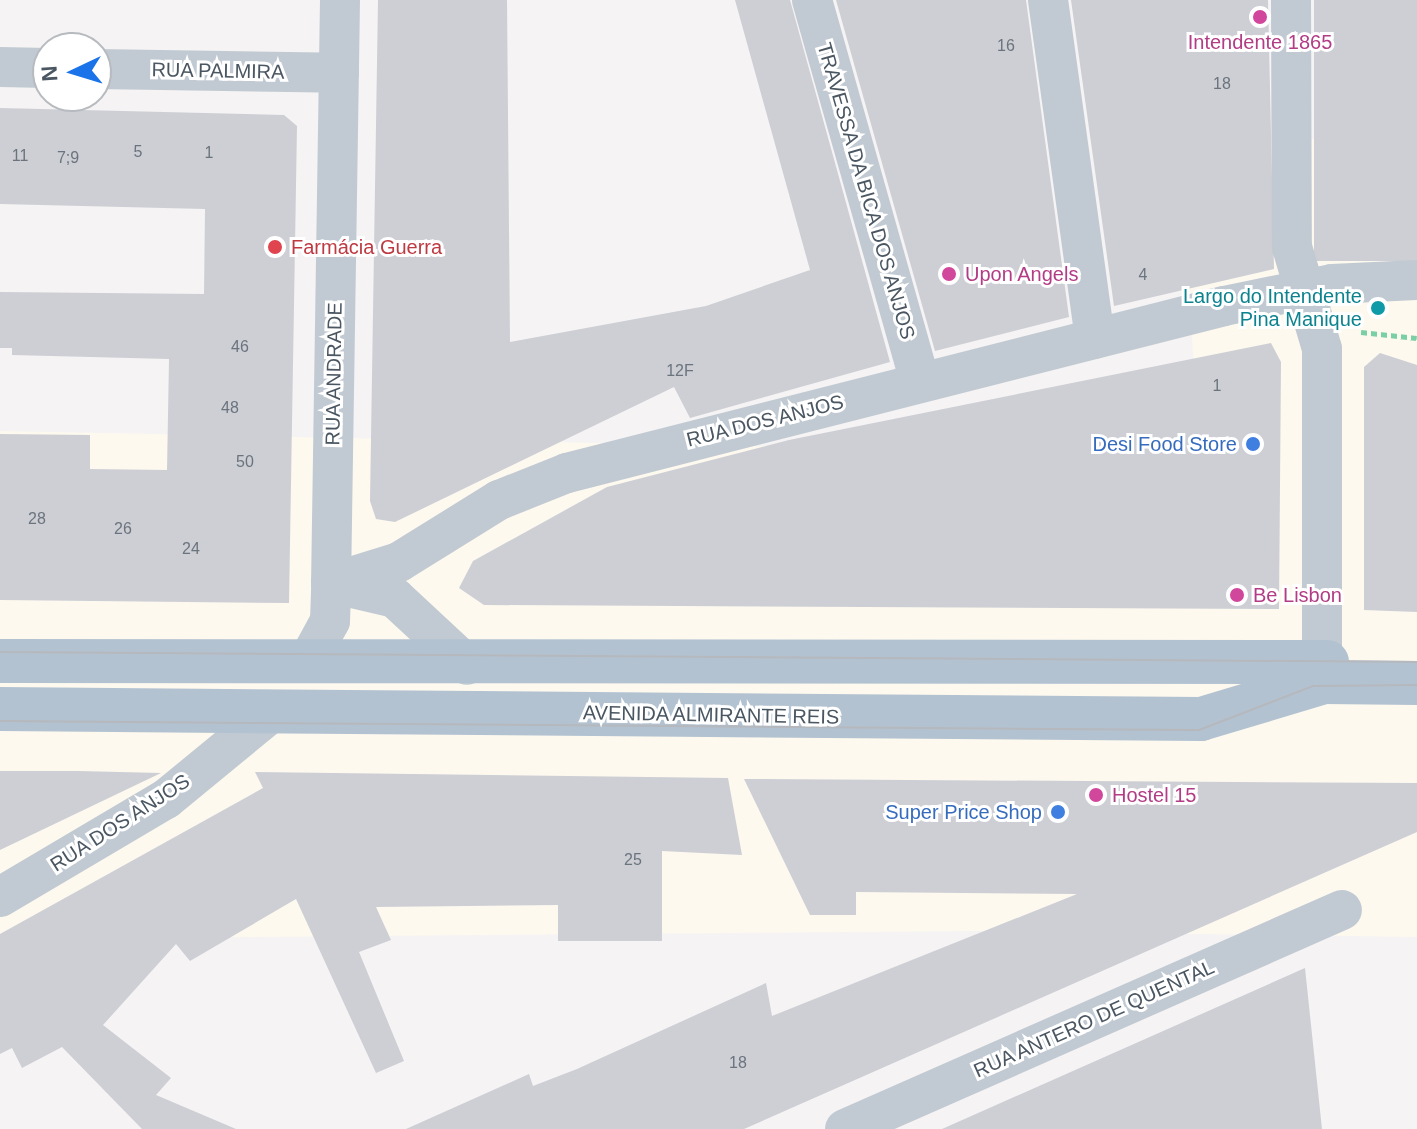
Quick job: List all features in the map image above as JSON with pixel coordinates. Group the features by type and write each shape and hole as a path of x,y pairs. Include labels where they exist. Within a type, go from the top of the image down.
{"main road":[{"path":"0,661 467,665 1417,663"},
{"path":"273,711 307,663"},
{"name":"AVENIDA ALMIRANTE REIS","path":"0,709 1201,719 1324,682 1417,683"}],"street":[{"name":"RUA ANDRADE","path":"331,583 340,0"},
{"name":"TRAVESSA DA BICA DOS ANJOS","path":"812,0 920,382"},
{"path":"1048,0 1095,339"},
{"path":"1291,0 1292,247 1302,290 1322,349 1322,662"},
{"path":"0,67 32,68"},
{"name":"RUA PALMIRA","path":"112,69 339,73"},
{"path":"1302,290 1417,280"},
{"name":"RUA DOS ANJOS","path":"331,583 394,581 499,500 567,473 920,382 1302,290"},
{"path":"394,581 467,665"},
{"path":"307,663 330,621 331,583"},
{"name":"RUA DOS ANJOS","path":"0,897 166,799 273,711"},
{"name":"RUA ANTERO DE QUENTAL","path":"845,1129 1342,910"}],"path":[{"path":"1356,332 1417,338"}],"shaded area":[{"path":"1417,129 1417,937 979,931 0,939 0,431 1199,455 1181,152"}],"building":[{"path":"378,0 507,0 510,342 706,306 810,270 735,0 790,0 890,362 690,418 674,387 395,522 376,519 370,501"},
{"path":"836,0 1026,0 1069,317 935,351"},
{"path":"1071,0 1268,0 1274,269 1114,306"},
{"path":"1314,0 1417,0 1417,261 1314,261"},
{"path":"0,108 32,109 32,112 284,115 297,126 289,603 0,600 0,434 90,435 90,469 167,470 169,359 12,355 12,348 0,348 0,292 204,294 205,209 0,204"},
{"path":"1271,343 1281,362 1279,609 484,605 459,588 473,561 607,487 789,440"},
{"path":"1380,353 1417,365 1417,612 1364,610 1364,367"},
{"path":"0,771 78,771 161,773 0,850"},
{"path":"255,772 728,778 742,855 662,851 662,941 558,941 558,905 376,907 391,940 359,952 404,1061 376,1073 296,899 190,961 176,944 103,1025 171,1078 156,1095 236,1129 142,1129 62,1047 22,1068 12,1048 0,1054 0,934 263,788"},
{"path":"744,779 1417,783 1417,832 744,1129 406,1129 529,1074 533,1086 577,1069 766,983 772,1016 1077,894 856,892 856,915 810,915"},
{"path":"1305,968 1322,1129 942,1129 1206,1012"}],"tram line":[{"path":"0,652 1417,662"},
{"path":"0,721 1199,730 1313,686 1417,685"}],"place":[{"name":"Intendente 1865","path":"1260,17"},
{"name":"Farmácia Guerra","path":"275,247"},
{"name":"Upon Angels","path":"949,274"},
{"name":"Largo do Intendente Pina Manique","path":"1378,308"},
{"name":"Desi Food Store","path":"1253,444"},
{"name":"Be Lisbon","path":"1237,595"},
{"name":"Hostel 15","path":"1096,795"},
{"name":"Super Price Shop","path":"1058,812"}]}
